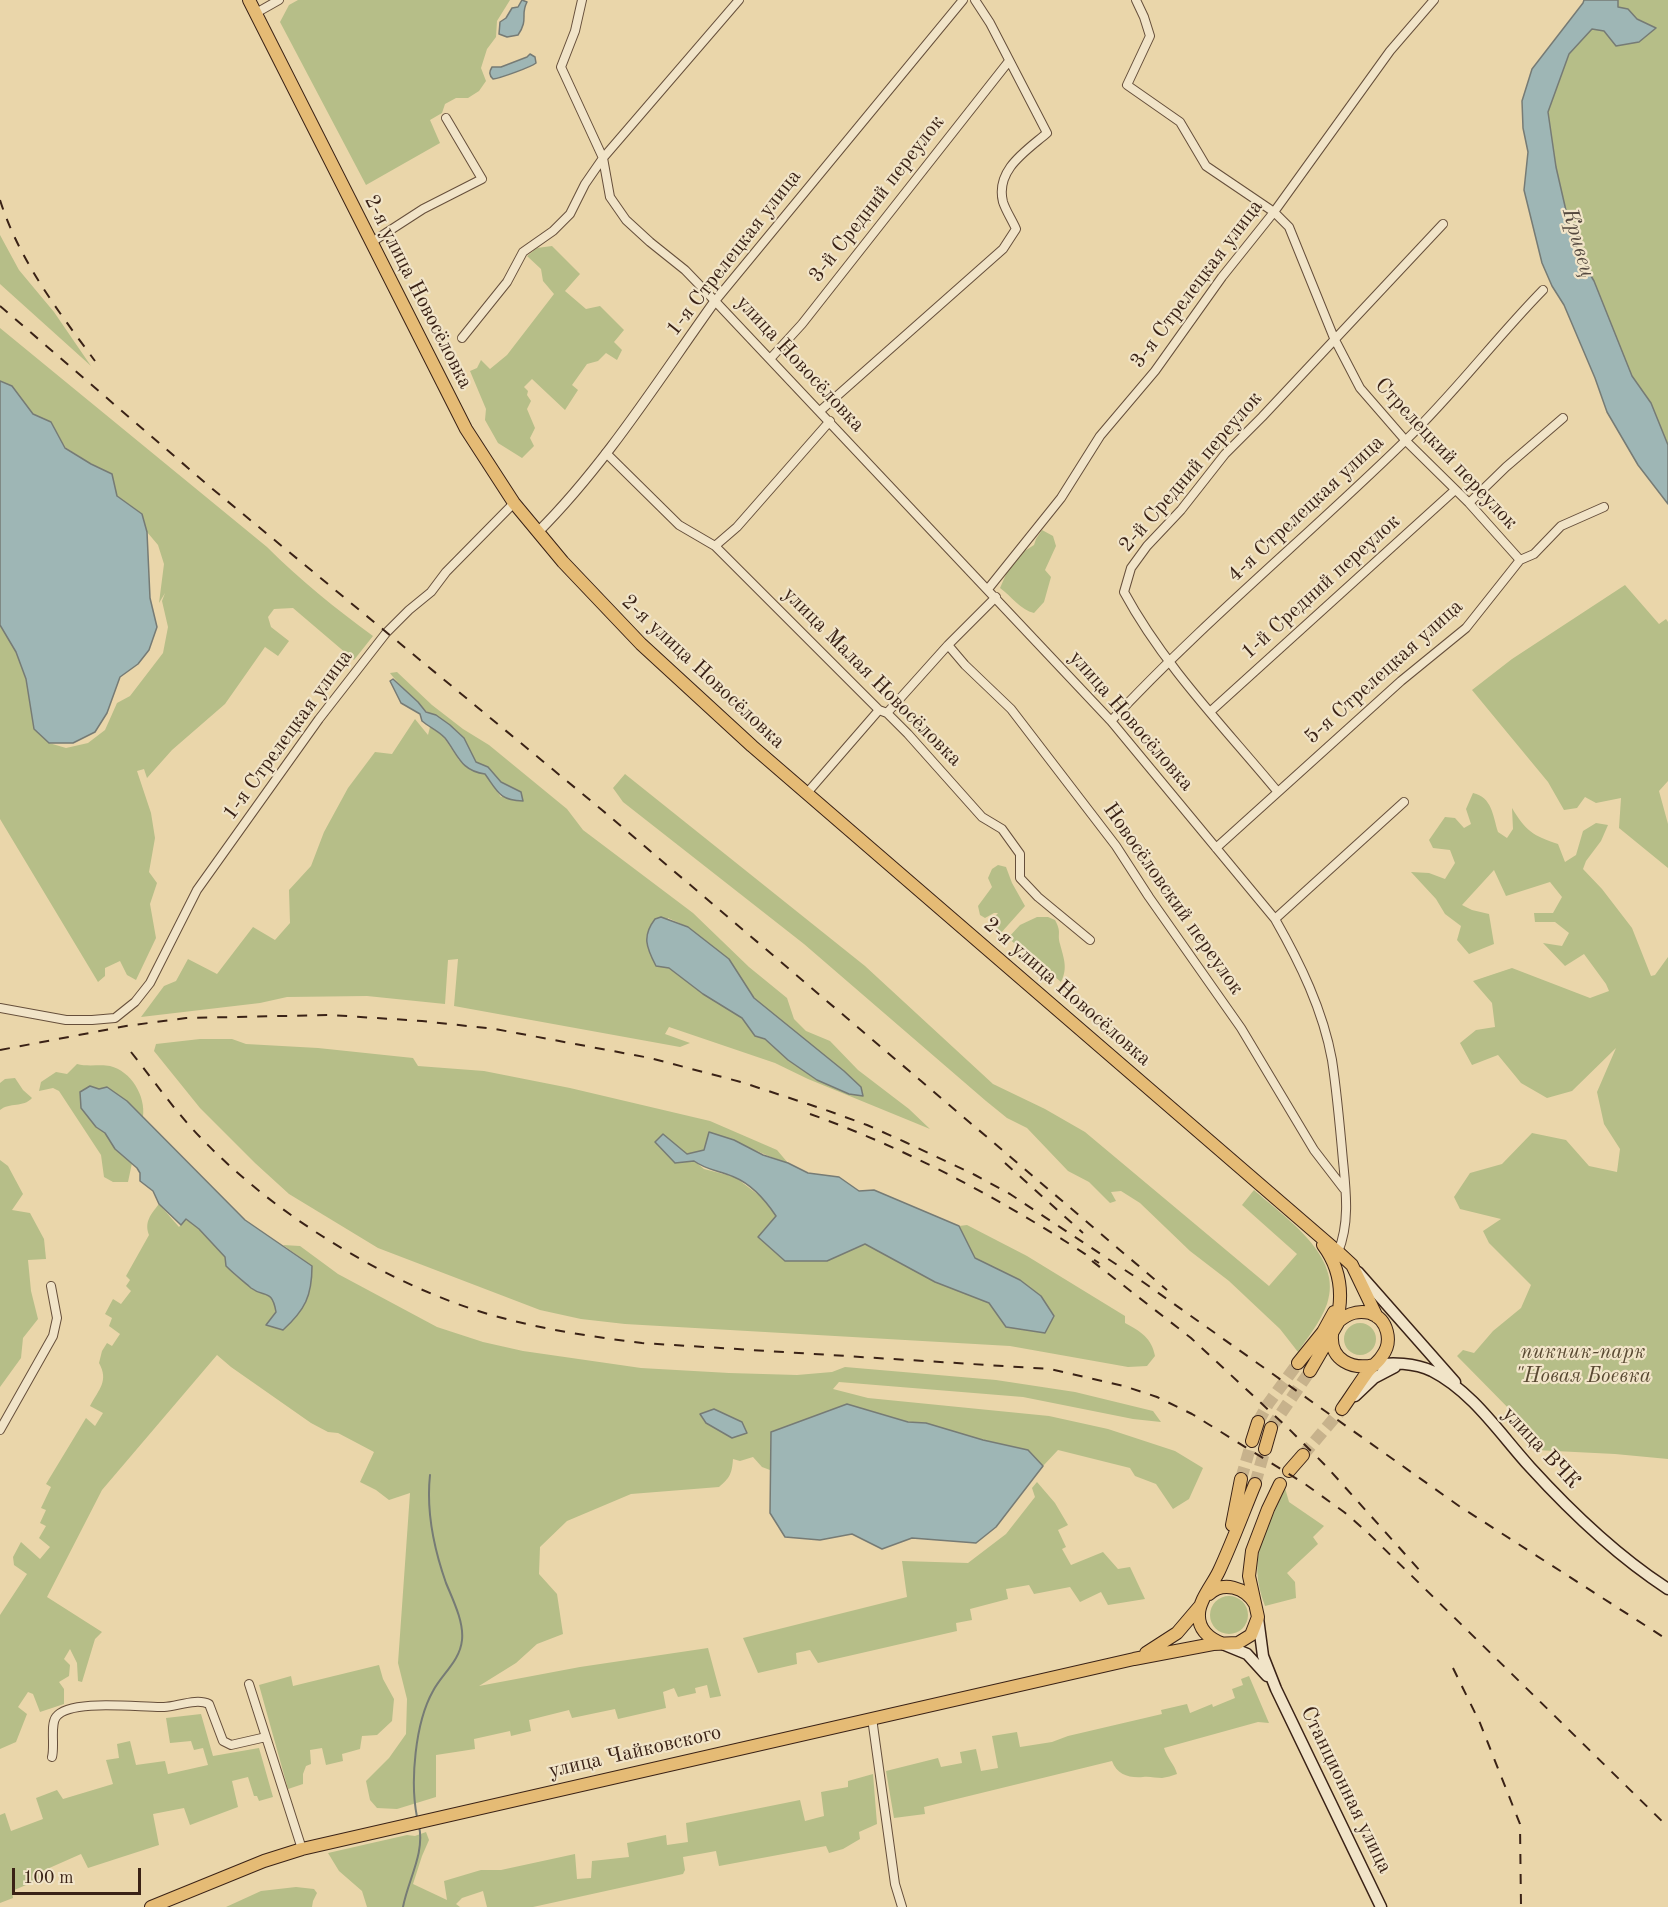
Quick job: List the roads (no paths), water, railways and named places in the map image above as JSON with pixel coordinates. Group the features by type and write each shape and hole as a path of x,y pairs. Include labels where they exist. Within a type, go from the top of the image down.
{"main road":[{"name":"2-я улица Новосёловка","path":"249,0 466,429 514,503 588,590 640,644 752,746 1338,1252 1467,1396"},
{"name":"2-я улица Новосёловка","path":"1309,1227 1330,1254 1340,1277 1341,1303 1334,1331"},
{"name":"2-я улица Новосёловка","path":"1352,1265 1379,1318"},
{"path":"1298,1363 1332,1318 1340,1287"},
{"path":"1310,1371 1339,1321 1354,1312 1370,1313 1417,1338"},
{"path":"1342,1409 1367,1371 1386,1350 1387,1331 1379,1318"},
{"path":"1334,1331 1333,1347 1343,1362 1358,1368 1374,1365"},
{"path":"1342,1409 1383,1371 1403,1364"},
{"name":"улица ВЧК","path":"1374,1365 1403,1364 1430,1370 1467,1396 1531,1468 1579,1517 1630,1562 1668,1589"},
{"path":"1252,1441 1258,1422"},
{"path":"1265,1449 1271,1428"},
{"path":"1289,1471 1303,1455"},
{"path":"1226,1556 1241,1479"},
{"path":"1226,1556 1255,1484"},
{"path":"1257,1612 1247,1594 1235,1588 1220,1587 1212,1591 1203,1601 1199,1618 1204,1632 1216,1641 1225,1644 1238,1642 1251,1635 1257,1612 1249,1576 1252,1551 1280,1484"},
{"name":"улица Чайковского","path":"1134,1659 1177,1633 1203,1601 1226,1556"},
{"name":"Станционная улица","path":"1257,1612 1263,1656 1276,1689 1381,1907"},
{"name":"улица Чайковского","path":"151,1907 264,1861 302,1849 1134,1659 1213,1644 1225,1644"},
{"name":"Станционная улица","path":"1225,1644 1251,1658 1276,1689"}],"street":[{"path":"256,13 279,0"},
{"name":"улица Новосёловка","path":"582,0 575,31 561,68 603,158 610,197 626,220 650,243 685,270 996,597 1111,722 1275,919 1311,990 1328,1047 1339,1114 1345,1191 1345,1228 1338,1252"},
{"path":"462,338 507,282 523,252 553,231 570,214 585,184 603,158 739,0"},
{"name":"1-я Стрелецкая улица","path":"538,532 558,512 606,453 715,301 963,0"},
{"path":"820,411 1003,249 1016,229 1003,203 1002,187 1005,175 1018,158 1047,134 990,23 975,0"},
{"name":"Стрелецкий переулок","path":"1136,0 1150,36 1127,85 1180,122 1206,166 1274,212 1289,227 1334,338 1360,388 1406,441 1469,503 1520,560"},
{"name":"3-я Стрелецкая улица","path":"988,589 1060,498 1100,436 1155,371 1222,277 1274,212 1380,64 1434,0"},
{"name":"3-й Средний переулок","path":"770,358 802,324 1009,61"},
{"path":"372,242 423,209 482,179 446,118"},
{"name":"2-й Средний переулок","path":"1277,791 1169,662 1137,617 1124,592 1131,568 1226,454 1443,224"},
{"name":"4-я Стрелецкая улица","path":"1111,722 1169,662 1406,441 1543,290"},
{"path":"1469,503 1506,467 1563,418"},
{"path":"715,546 737,527 830,421"},
{"name":"улица Малая Новосёловка","path":"606,453 679,525 715,546 908,734 982,817 1002,829 1020,854 1020,878 1038,897 1090,940"},
{"name":"1-й Средний переулок","path":"1211,711 1455,490"},
{"name":"1-я Стрелецкая улица","path":"0,1008 66,1020 92,1020 115,1018 135,1002 150,983 197,890 319,719 386,633 431,592 446,572 514,503"},
{"name":"5-я Стрелецкая улица","path":"1216,848 1401,681 1466,628 1520,560 1534,554 1561,526 1604,507"},
{"path":"807,793 996,597"},
{"name":"Новосёловский переулок","path":"948,645 965,665 1011,709 1116,846 1241,1028 1314,1150 1345,1191"},
{"path":"1275,919 1404,802"},
{"path":"0,1430 53,1336 57,1318 51,1286"},
{"path":"249,1684 302,1849"},
{"path":"51,1757 54,1748 53,1723 57,1715 80,1707 133,1705 162,1707 202,1701 209,1704 224,1741 231,1744 266,1737"},
{"path":"872,1718 894,1884 902,1907"}],"water":[{"path":"522,0 527,2 523,25 518,35 507,37 499,34 500,22 506,18 512,8 518,7"},
{"path":"1584,0 1618,0 1618,7 1628,9 1637,19 1656,28 1639,42 1616,46 1604,31 1592,29 1569,54 1548,112 1556,167 1573,241 1594,281 1632,376 1651,403 1668,445 1668,504 1638,465 1607,412 1564,305 1552,286 1542,263 1524,190 1528,152 1523,128 1522,101 1532,69"},
{"path":"530,54 535,57 536,63 533,65 497,78 493,79 491,76 492,67 501,67"},
{"path":"0,381 12,386 33,414 51,422 65,448 112,474 117,496 142,514 147,532 150,598 157,627 149,650 138,664 120,677 107,713 95,732 73,743 49,743 34,729 26,679 16,652 0,625"},
{"path":"393,679 426,712 436,715 464,738 476,762 488,767 501,782 521,792 523,801 504,797 485,774 470,770 465,766 443,736 422,721 420,714 401,703 390,681"},
{"path":"661,917 688,927 729,959 754,998 844,1071 861,1087 863,1096 849,1094 817,1080 788,1060 765,1039 755,1036 742,1018 703,994 669,968 656,966 648,947 647,936 655,919"},
{"path":"90,1086 99,1089 107,1087 127,1101 245,1220 312,1266 311,1286 306,1302 297,1316 283,1330 266,1325 276,1312 270,1296 251,1288 229,1269 226,1266 225,1257 199,1229 186,1219 181,1225 159,1204 153,1191 140,1181 137,1168 115,1149 105,1133 96,1127 81,1108 80,1092"},
{"path":"709,1132 734,1140 763,1155 788,1163 808,1173 839,1177 859,1191 874,1190 959,1226 975,1258 1020,1280 1041,1296 1054,1316 1045,1333 1006,1327 989,1303 935,1282 865,1244 827,1261 785,1261 758,1237 776,1216 752,1188 734,1177 704,1167 694,1161 675,1163 655,1142 663,1134 687,1154 704,1150"},
{"path":"847,1404 908,1422 926,1423 983,1440 1028,1450 1043,1466 996,1527 976,1543 912,1538 882,1549 852,1534 820,1540 785,1537 770,1513 771,1432"},
{"path":"714,1409 742,1422 747,1433 732,1438 706,1423 700,1414"}],"waterway":[{"path":"417,1817 414,1770 422,1719 433,1691 458,1654 462,1640 460,1619 446,1583 435,1544 429,1503 430,1475"},
{"path":"403,1907 420,1846 419,1826"}],"tunnel":[{"path":"1258,1422 1268,1404 1298,1363"},
{"path":"1271,1428 1310,1371"},
{"path":"1303,1455 1342,1409"},
{"path":"1241,1479 1252,1441"},
{"path":"1255,1484 1265,1449"}],"railway":[{"path":"0,200 29,264 54,304 95,361"},
{"path":"0,306 209,486 602,810 1167,1290"},
{"path":"0,1050 126,1026 186,1018 330,1015 422,1021 495,1029 650,1058 741,1082 826,1110 905,1142 1010,1194 1143,1282 1459,1506 1668,1640"},
{"path":"131,1052 200,1137 228,1165 292,1216 326,1239 398,1279 472,1309 556,1330 642,1343 1050,1369 1124,1386 1157,1397 1192,1414 1305,1484 1366,1531 1668,1827"},
{"path":"810,1114 886,1144 959,1180 995,1199 1099,1263"},
{"path":"1005,1163 1083,1233"},
{"path":"1092,1261 1191,1338 1289,1429 1326,1466 1422,1573"},
{"path":"1453,1668 1480,1723 1520,1824 1521,1907"}],"water label":[{"name":"Кривец","path":"1578,243"}],"park label":[{"name":"пикник-парк \"Новая Боевка","path":"1583,1364"}]}
